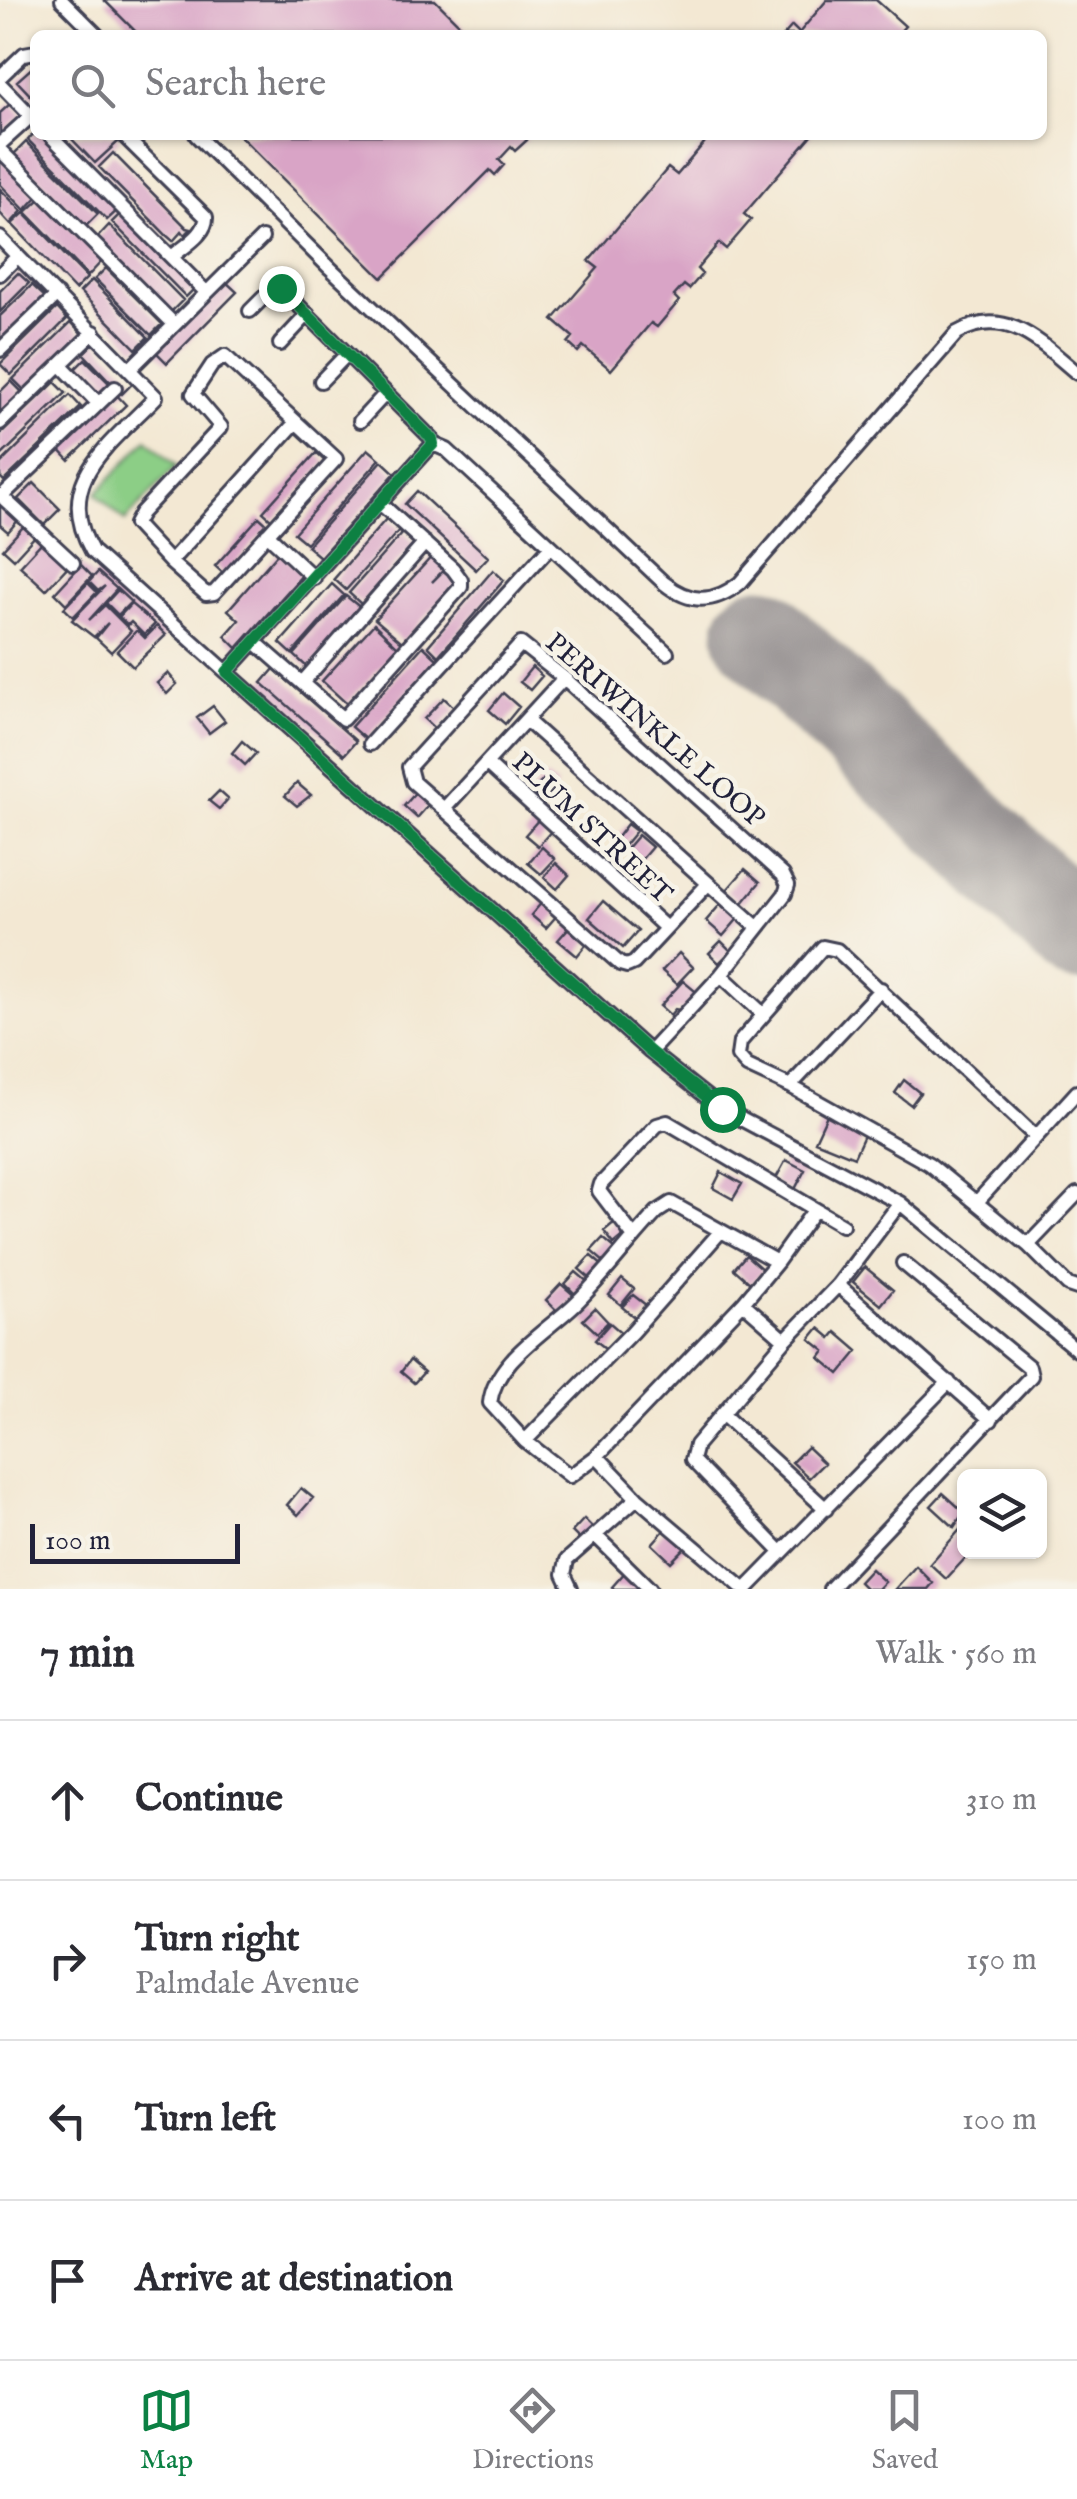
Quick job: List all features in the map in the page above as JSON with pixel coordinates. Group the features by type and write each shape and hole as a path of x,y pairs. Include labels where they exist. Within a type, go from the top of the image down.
{"street":[{"path":"62,0 92,30"},
{"path":"30,53 24,54 0,81 30,115"},
{"path":"30,121 0,147 172,324"},
{"path":"55,140 206,292"},
{"path":"128,140 206,217 202,231 172,257"},
{"path":"201,140 313,252 664,583 692,599 711,599 740,583 957,333 987,322 1009,324 1040,342 1077,373"},
{"path":"0,238 156,397 86,473 76,502 81,530 92,551 650,1052 722,1109 900,1203 1077,1350"},
{"path":"130,369 262,238"},
{"path":"0,274 18,256"},
{"path":"227,672 432,447 432,439 281,288 274,287 250,311"},
{"path":"0,350 56,295"},
{"path":"280,344 308,314"},
{"path":"0,423 94,332"},
{"path":"321,382 347,354"},
{"path":"225,356 296,422 336,459 214,593 206,594 135,524 221,427 193,394 212,366 225,356"},
{"path":"60,364 98,404"},
{"path":"74,563 1,496 115,388"},
{"path":"360,422 386,393"},
{"path":"170,562 296,422"},
{"path":"432,447 447,450 667,653"},
{"path":"255,642 343,719 461,586 461,580 382,504"},
{"path":"266,534 314,578"},
{"path":"302,683 425,543"},
{"path":"370,744 550,546"},
{"name":"PERIWINKLE LOOP","path":"666,928 627,966 620,964 413,782 409,767 517,646 526,647 564,678 783,875 788,885 784,894 756,926"},
{"path":"444,809 564,678"},
{"path":"526,720 756,926 721,974 650,1052"},
{"name":"PLUM STREET","path":"486,763 666,928"},
{"path":"666,928 708,884"},
{"path":"1035,1136 836,950 823,946 740,1042 738,1056 747,1066 929,1164 1028,1245 1068,1285 1077,1288"},
{"path":"721,974 762,1014"},
{"path":"790,1086 880,989"},
{"path":"977,1202 1077,1092"},
{"path":"634,1237 599,1191 601,1184 657,1124 667,1122 842,1224"},
{"path":"1028,1245 1077,1194"},
{"path":"782,1552 692,1460 696,1445 785,1340 838,1285 900,1203"},
{"path":"777,1262 671,1204 657,1212 580,1299 516,1357 492,1386 490,1403 524,1441 570,1476 598,1456 743,1303 777,1262 815,1209"},
{"path":"524,1441 632,1332 722,1231"},
{"path":"830,1589 1032,1376 1029,1367 903,1264"},
{"path":"838,1285 991,1420"},
{"path":"743,1303 785,1340"},
{"path":"598,1456 637,1498 745,1589 950,1382"},
{"path":"722,1414 826,1509"},
{"path":"572,1589 564,1574 567,1560 637,1498"},
{"path":"596,1536 650,1589"}],"green space":[{"path":"147,439 176,466 125,521 96,494"}],"building":[{"path":"104,0 435,0 465,30 134,30"},
{"path":"827,0 876,0 905,26 901,30 802,30"},
{"path":"30,69 30,95 17,81"},
{"path":"11,103 22,115 0,134 0,113"},
{"path":"28,140 52,140 120,208 107,220"},
{"path":"73,140 120,140 95,163"},
{"path":"244,140 527,140 515,151 511,147 499,160 504,165 495,175 490,170 382,278"},
{"path":"707,140 808,140 744,214 751,220 726,249 719,243 697,269 702,274 689,289 684,285 674,296 679,301 657,327 651,323 611,370 583,346 578,352 568,343 573,337 553,320 598,268 589,261 668,168 677,175"},
{"path":"26,142 98,214 86,226 14,154"},
{"path":"113,153 191,229 185,235 182,231 173,241 99,167"},
{"path":"0,159 37,197 25,210 0,184"},
{"path":"0,189 22,211 10,224 0,213"},
{"path":"41,198 102,261 88,276 26,212"},
{"path":"124,210 198,285 186,297 112,222"},
{"path":"24,213 87,278 75,290 12,224"},
{"path":"109,225 183,300 171,312 97,238"},
{"path":"106,268 162,324 151,335 95,279"},
{"path":"18,273 29,283 0,312 0,291"},
{"path":"92,280 148,337 136,349 80,292"},
{"path":"224,280 237,292 167,363 155,351"},
{"path":"32,285 45,297 0,342 0,316"},
{"path":"57,308 67,319 11,375 0,364"},
{"path":"71,322 82,334 25,391 13,379"},
{"path":"96,340 135,381 122,394 83,353"},
{"path":"85,359 110,384 97,396 73,371"},
{"path":"11,381 22,392 0,414 0,392"},
{"path":"55,382 66,393 0,457 0,435"},
{"path":"113,391 126,405 69,460 56,446"},
{"path":"70,395 81,407 4,481 0,464"},
{"path":"368,449 380,459 306,543 294,533"},
{"path":"316,453 326,462 273,521 263,512"},
{"path":"382,461 395,473 320,557 307,546"},
{"path":"34,483 60,509 44,525 18,499"},
{"path":"417,491 488,557 476,570 405,504"},
{"path":"0,502 20,518 8,532 0,525"},
{"path":"259,517 269,526 225,575 215,566"},
{"path":"387,518 400,529 346,590 334,579"},
{"path":"24,526 35,536 14,559 3,549"},
{"path":"403,532 415,543 361,604 349,593"},
{"path":"43,541 69,565 46,590 20,566"},
{"path":"279,552 303,574 237,648 225,636 239,620 228,610"},
{"path":"435,553 448,565 432,582 444,570 457,583 402,642 375,619"},
{"path":"81,565 92,576 66,604 55,593"},
{"path":"493,570 504,580 438,656 428,646"},
{"path":"98,572 117,589 89,620 105,605 131,631 111,652 96,638 108,623 94,637 72,620 105,586 98,591 89,582"},
{"path":"88,583 97,592 73,617 64,608"},
{"path":"332,584 344,595 292,654 280,643"},
{"path":"118,590 131,602 118,615 106,603"},
{"path":"346,596 362,609 309,669 294,655"},
{"path":"131,604 155,624 144,635 119,617"},
{"path":"374,624 398,647 347,704 322,681"},
{"path":"157,626 166,635 133,667 117,651 137,630 145,638"},
{"path":"423,646 437,659 366,740 351,727"},
{"path":"532,667 542,676 530,690 520,682"},
{"path":"274,669 356,741 344,755 262,683"},
{"path":"168,673 177,684 167,694 157,683"},
{"path":"503,693 519,707 505,724 489,710"},
{"path":"444,698 456,709 437,731 424,719"},
{"path":"213,706 225,721 209,733 197,718"},
{"path":"242,741 256,753 245,765 232,753"},
{"path":"546,777 557,786 542,802 532,792"},
{"path":"297,783 311,795 297,806 285,796"},
{"path":"419,789 432,801 417,818 404,806"},
{"path":"219,791 228,799 219,809 209,801"},
{"path":"540,818 553,829 538,846 525,835"},
{"path":"627,824 636,831 622,848 614,841"},
{"path":"638,835 652,847 640,861 626,849"},
{"path":"542,847 555,859 541,874 528,863"},
{"path":"641,862 655,874 644,887 629,875"},
{"path":"556,863 569,875 557,889 544,877"},
{"path":"745,869 760,882 742,904 726,891"},
{"path":"544,900 559,913 546,928 531,915"},
{"path":"724,900 741,915 723,936 706,921"},
{"path":"603,901 638,931 623,948 589,918"},
{"path":"572,924 590,940 577,956 558,940"},
{"path":"721,941 731,951 719,963 709,953"},
{"path":"679,953 693,967 677,984 662,971"},
{"path":"683,981 700,995 685,1011 675,1009 670,1015 660,1006"},
{"path":"904,1080 920,1093 911,1105 895,1093"},
{"path":"827,1115 865,1133 854,1157 815,1141"},
{"path":"786,1160 805,1170 793,1193 774,1182"},
{"path":"721,1172 742,1184 733,1199 713,1188"},
{"path":"616,1221 626,1234 614,1244 604,1231"},
{"path":"603,1238 616,1249 605,1263 591,1251"},
{"path":"746,1255 763,1270 751,1284 734,1269"},
{"path":"591,1256 604,1267 593,1281 579,1269"},
{"path":"865,1267 893,1290 881,1305 853,1282"},
{"path":"576,1272 589,1283 577,1296 565,1284"},
{"path":"622,1279 634,1289 621,1305 609,1295"},
{"path":"561,1284 576,1297 560,1314 546,1300"},
{"path":"633,1295 651,1309 640,1322 622,1307"},
{"path":"595,1308 608,1322 597,1333 583,1320"},
{"path":"610,1323 624,1335 610,1352 595,1340"},
{"path":"819,1328 831,1338 836,1332 858,1351 839,1374 820,1358 825,1351 810,1339"},
{"path":"410,1360 424,1372 414,1383 401,1372"},
{"path":"807,1447 824,1463 809,1478 792,1462"},
{"path":"301,1488 313,1498 298,1515 287,1505"},
{"path":"943,1493 957,1506 954,1527 931,1506"},
{"path":"584,1519 596,1531 584,1544 572,1532"},
{"path":"668,1526 688,1545 671,1562 652,1544"},
{"path":"957,1533 957,1559 965,1559 946,1579 930,1564"},
{"path":"916,1566 933,1583 928,1589 895,1589"},
{"path":"871,1569 885,1582 878,1589 866,1589 859,1582"},
{"path":"627,1570 643,1584 639,1589 614,1589 612,1587"}],"runway":[{"path":"761,634 1077,934"}],"route":[{"path":"281,288 433,444 227,672 650,1052 722,1109"}]}
